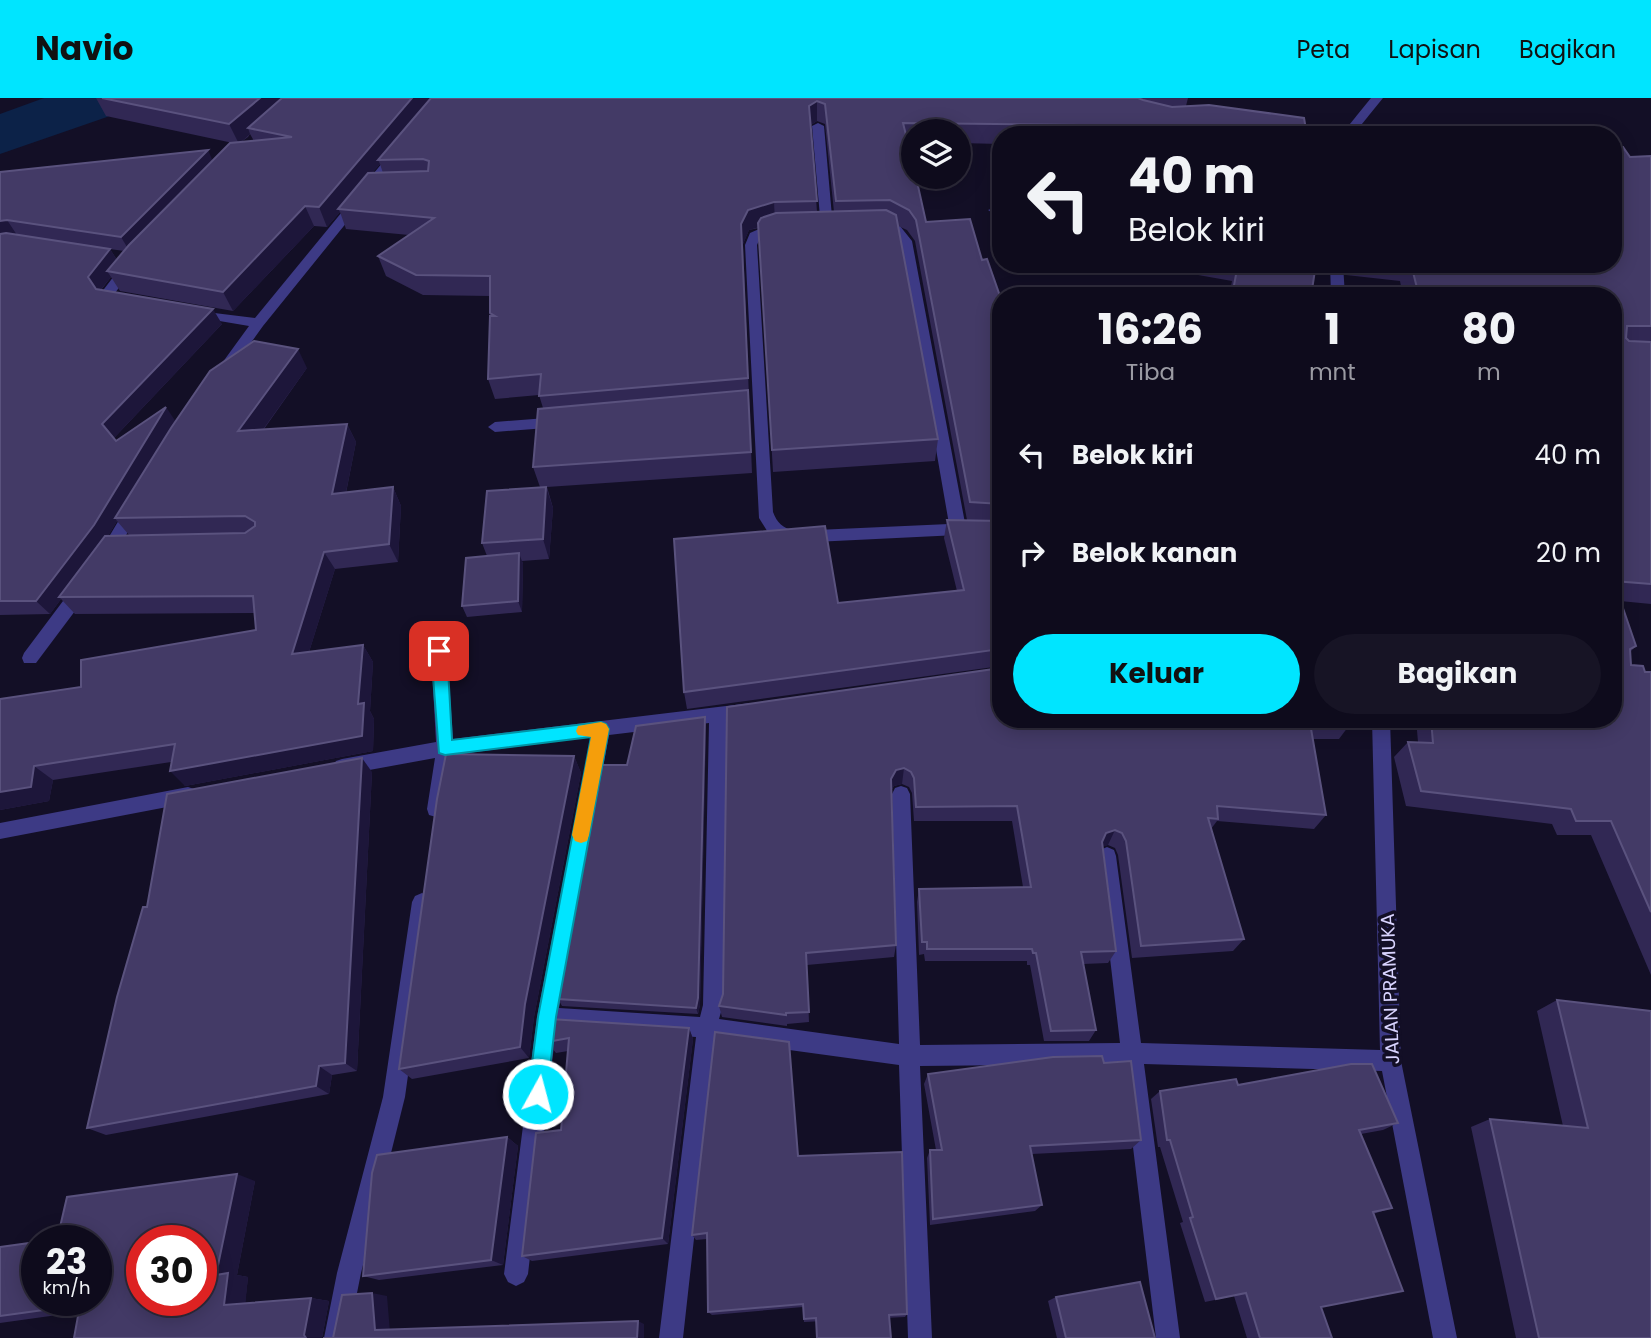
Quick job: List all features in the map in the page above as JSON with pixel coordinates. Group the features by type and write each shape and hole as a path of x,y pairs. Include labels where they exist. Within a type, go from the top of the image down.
{"street":[{"path":"1354,126 1377,98"},
{"path":"818,126 820,228 764,231 754,236 751,245 751,405 769,525 778,533 794,537 958,529 992,531"},
{"path":"210,388 258,323 402,148"},
{"path":"368,187 392,187"},
{"path":"863,227 887,226 902,233 906,241 958,529"},
{"path":"121,258 134,260 108,296 138,303"},
{"path":"178,310 258,323"},
{"path":"495,427 578,420"},
{"path":"30,658 95,571 120,545 139,497"},
{"path":"433,828 445,748 439,651"},
{"path":"324,770 445,748 772,707"},
{"path":"671,1338 713,1005 719,715"},
{"name":"JALAN PRAMUKA","path":"1381,728 1391,1061 1445,1338"},
{"path":"516,1274 547,1017 601,729"},
{"path":"0,831 202,792"},
{"path":"901,794 911,1056 911,1166 920,1338"},
{"path":"1107,856 1168,1338"},
{"path":"337,1338 349,1273 394,1097 425,882"},
{"path":"547,1017 708,1028 911,1056 1132,1053 1391,1061"}],"building":[{"path":"102,98 260,98 229,124"},
{"path":"282,98 412,98 319,207 305,206 223,292 107,271 129,245 230,143 292,137 248,128"},
{"path":"431,98 1138,98 1172,107 1209,105 1304,118 1305,126 1080,126 971,124 971,119 901,119 901,189 919,189 926,222 970,219 982,260 987,259 997,287 992,287 992,503 970,502 916,220 909,210 890,200 836,201 825,104 817,101 809,106 817,201 774,202 748,210 741,224 748,378 539,396 541,374 488,379 490,316 495,316 490,313 490,276 416,275 378,256 434,218 338,209 368,173 428,171 429,161 378,160"},
{"path":"1622,147 1630,157 1651,156 1651,326 1627,326 1626,338 1629,341 1651,342 1651,584 1622,582 1622,287 1417,287 1413,273 1622,273"},
{"path":"208,150 121,237 0,221 0,172"},
{"path":"886,210 896,215 938,439 772,450 758,223 761,218 776,213"},
{"path":"0,234 110,249 88,277 96,289 213,309 102,424 116,441 166,407 94,525 36,601 0,601"},
{"path":"1236,273 1315,273 1312,287 1234,287"},
{"path":"254,341 298,349 238,431 347,424 332,494 393,487 389,544 324,552 292,654 363,645 358,704 364,703 362,736 170,771 175,744 34,766 31,787 0,792 0,699 81,687 81,660 256,630 253,596 59,597 105,536 245,533 255,526 255,522 245,516 115,518 210,371"},
{"path":"748,390 751,452 533,467 538,409"},
{"path":"546,487 543,539 482,543 487,491"},
{"path":"947,520 992,521 992,650 684,692 674,539 825,526 838,603 964,590"},
{"path":"519,553 518,601 462,606 466,558"},
{"path":"1622,605 1636,646 1630,649 1631,665 1643,666 1645,672 1651,672 1651,912 1611,821 1576,821 1571,809 1421,791 1408,742 1433,743 1432,728 1622,728"},
{"path":"992,669 992,728 1311,728 1326,815 1217,806 1218,819 1208,818 1244,939 1141,946 1126,841 1122,833 1115,830 1106,833 1102,842 1116,951 1081,952 1096,1030 1051,1031 1036,953 1033,953 1032,949 927,949 927,942 922,942 919,889 1031,887 1017,806 916,807 914,778 911,772 904,768 896,770 891,779 896,945 806,953 809,1012 786,1015 719,1006 723,994 727,707"},
{"path":"705,717 696,1008 558,999 602,765 627,765 636,726"},
{"path":"446,754 574,756 525,1004 520,1047 399,1069 437,799"},
{"path":"362,758 345,1063 319,1066 316,1086 87,1128 117,997 143,907 147,907 167,794"},
{"path":"1557,1000 1651,1011 1651,1338 1539,1338 1490,1119 1588,1128"},
{"path":"550,1019 689,1028 662,1238 522,1256 536,1133 561,1130 569,1038 547,1042"},
{"path":"715,1032 789,1042 798,1156 902,1152 907,1314 889,1315 891,1338 817,1338 816,1318 804,1319 803,1304 708,1312 707,1233 692,1235"},
{"path":"1102,1056 1104,1063 1131,1061 1141,1140 1030,1146 1042,1205 933,1219 930,1150 942,1150 928,1074 1053,1057"},
{"path":"1351,1064 1372,1064 1398,1123 1359,1130 1392,1208 1373,1212 1403,1291 1321,1307 1332,1338 1260,1338 1246,1293 1216,1299 1190,1218 1193,1217 1170,1140 1167,1140 1160,1091 1236,1079 1238,1085"},
{"path":"507,1137 491,1260 363,1276 372,1173 377,1155"},
{"path":"237,1174 217,1270 217,1225 126,1225 126,1316 217,1316 217,1275 228,1273 224,1305 311,1298 304,1335 306,1338 74,1338 78,1316 112,1316 112,1225 60,1225 67,1197"},
{"path":"21,1244 21,1313 0,1316 0,1247"},
{"path":"1140,1282 1155,1338 1066,1338 1056,1297"},
{"path":"372,1293 375,1330 638,1321 637,1338 333,1338 342,1295"}],"waterway":[{"path":"0,135 96,98"}],"slow traffic":[{"path":"581,835 601,729 584,731"}],"route":[{"path":"439,651 445,748 601,729 547,1017 538,1094"}]}
